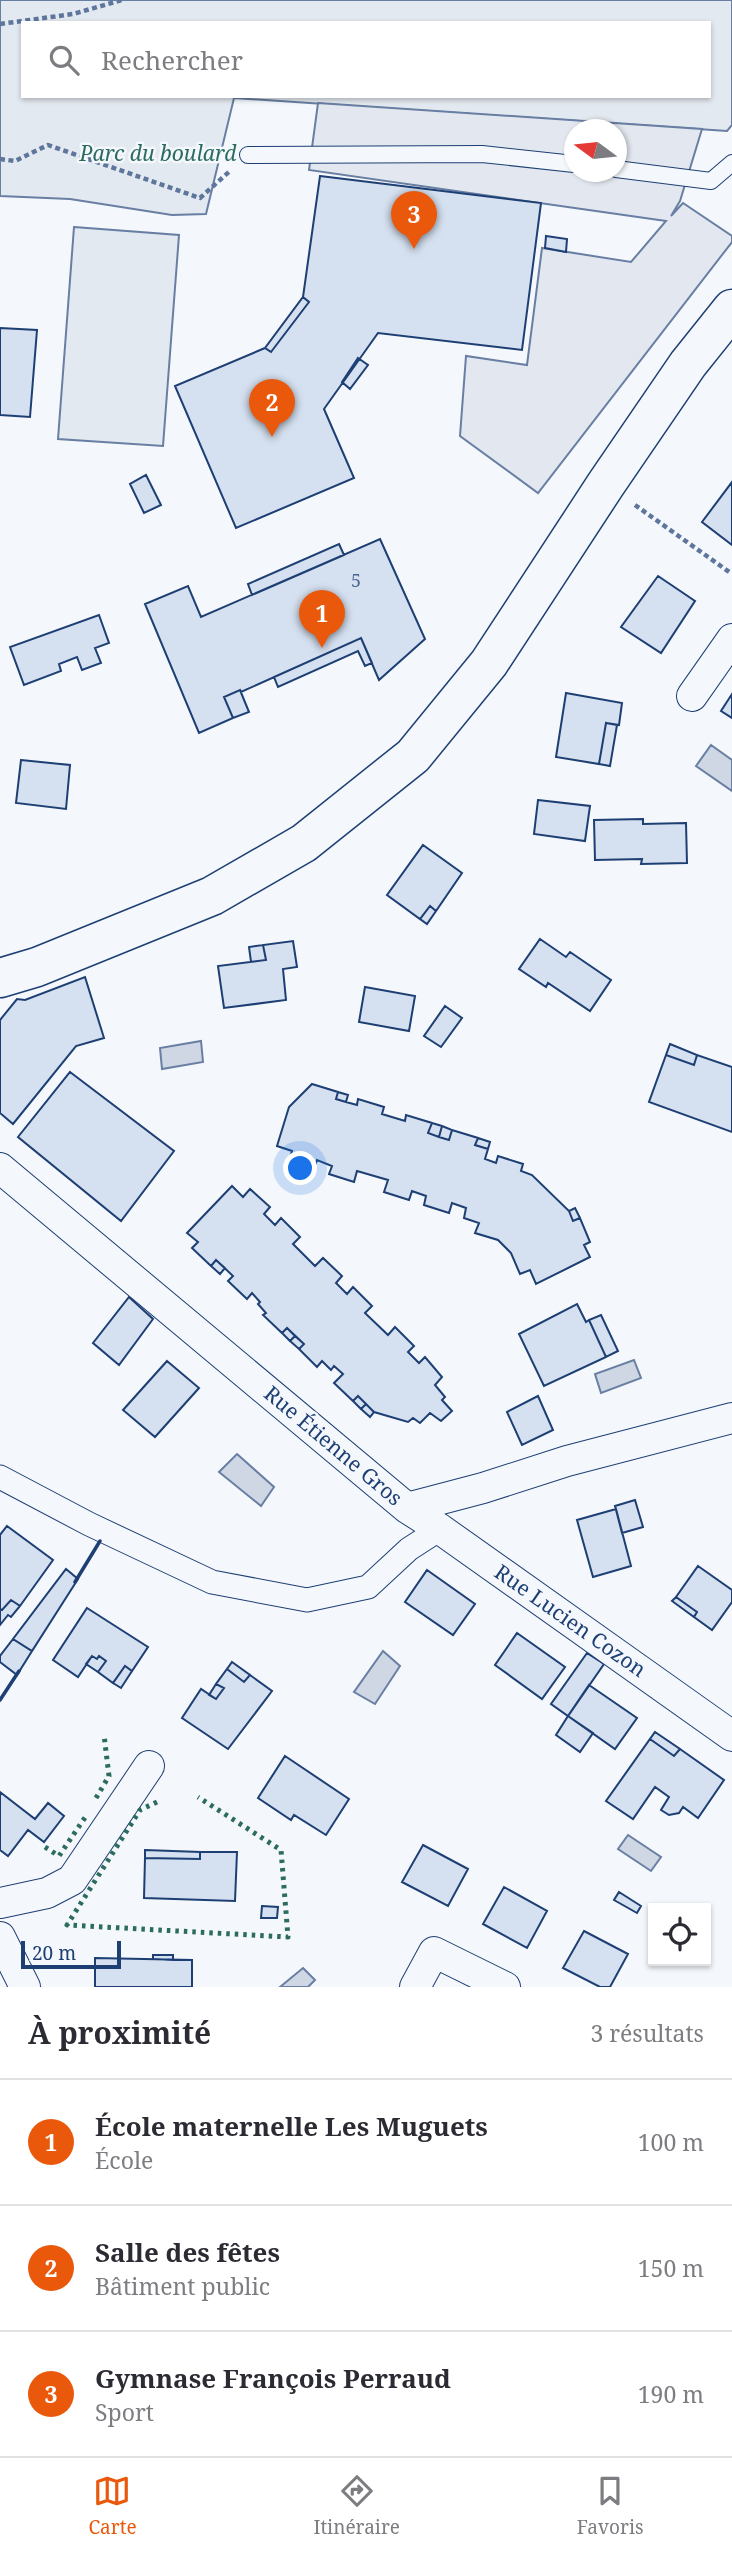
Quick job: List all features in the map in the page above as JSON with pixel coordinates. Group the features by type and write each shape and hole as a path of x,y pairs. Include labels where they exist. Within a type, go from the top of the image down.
{"main road":[{"path":"0,978 37,967 212,896 304,844 413,756 489,663 688,364 732,309"}],"street":[{"path":"692,696 732,639"},
{"name":"Rue Étienne Gros","path":"0,1168 407,1508 483,1488 567,1461 732,1418"},
{"path":"0,1476 89,1524 212,1582 307,1600 368,1587 409,1549 440,1528"},
{"name":"Rue Lucien Cozon","path":"407,1508 440,1528 732,1736"},
{"path":"0,1903 47,1893 72,1880 149,1766"},
{"path":"0,1937 25,1987"},
{"path":"415,1987 434,1952 505,1987"}],"lane":[{"path":"248,155 482,154 564,163"},
{"path":"627,170 711,180 732,163"}],"path":[{"path":"22,21 73,14 122,0"},
{"path":"0,24 21,21"},
{"path":"0,159 15,161 48,145 200,198 248,155"},
{"path":"606,484 732,574"}],"green space":[{"name":"Parc du boulard","path":"0,0 732,0 732,125 727,131 627,124 627,119 564,120 234,98 206,214 172,215 70,199 0,196"},
{"path":"74,227 179,235 163,446 58,439"}],"shaded area":[{"path":"318,103 564,120 564,182 627,182 627,124 702,129 680,201 671,216 683,203 732,236 732,242 538,493 460,436 466,356 527,365 542,248 631,262 666,221 309,170"},
{"path":"711,745 732,760 732,791 696,766"},
{"path":"201,1041 203,1062 162,1069 160,1048"},
{"path":"634,1360 641,1378 601,1393 595,1374"},
{"path":"237,1454 274,1487 261,1506 219,1472"},
{"path":"383,1651 400,1666 375,1704 354,1692"},
{"path":"628,1835 661,1857 651,1871 618,1849"},
{"path":"303,1968 315,1980 308,1987 280,1987"}],"building":[{"path":"320,176 541,203 522,350 378,333 324,409 354,478 236,528 175,386 265,348 271,352 309,302 303,297"},
{"path":"546,236 567,239 566,252 545,248"},
{"path":"303,297 309,302 271,352 265,348"},
{"path":"0,328 37,330 30,417 0,415"},
{"path":"358,358 368,365 350,389 342,382"},
{"path":"146,475 161,505 144,513 130,484"},
{"path":"732,482 732,545 702,522"},
{"path":"380,539 425,639 379,680 361,638 241,692 240,690 224,697 233,718 199,733 145,604 188,586 201,617"},
{"path":"339,544 344,555 252,595 248,584"},
{"path":"658,576 695,601 661,653 621,627"},
{"path":"99,615 109,643 95,648 101,663 82,670 77,657 59,664 61,671 24,685 10,647"},
{"path":"361,638 372,663 365,666 358,651 278,687 274,677"},
{"path":"240,690 249,712 233,718 224,697"},
{"path":"566,693 622,703 619,725 606,723 599,764 556,757"},
{"path":"732,694 732,718 721,711"},
{"path":"606,723 617,725 610,766 599,764"},
{"path":"21,760 70,765 66,809 16,803"},
{"path":"538,800 590,806 585,841 534,834"},
{"path":"643,819 643,824 686,823 687,863 641,864 642,859 595,860 594,820"},
{"path":"423,845 462,873 436,911 430,906 420,919 387,895"},
{"path":"430,906 436,911 427,924 420,919"},
{"path":"540,939 566,957 570,952 611,980 590,1011 548,983 546,987 519,969"},
{"path":"293,941 297,967 283,969 286,1000 224,1008 218,966 266,960 263,945"},
{"path":"263,945 266,960 251,962 249,947"},
{"path":"85,977 104,1038 76,1046 13,1124 0,1113 0,1020 17,999 25,1000"},
{"path":"365,987 415,996 409,1031 359,1022"},
{"path":"445,1006 462,1018 441,1047 424,1036"},
{"path":"670,1044 697,1055 694,1065 666,1055"},
{"path":"666,1055 694,1065 697,1055 732,1067 732,1132 649,1102"},
{"path":"70,1072 174,1151 121,1221 18,1137"},
{"path":"312,1084 338,1092 336,1099 357,1105 358,1099 384,1107 382,1114 405,1121 406,1115 432,1123 428,1133 439,1137 449,1140 452,1130 478,1138 475,1145 488,1149 485,1159 496,1163 498,1156 523,1164 521,1171 532,1175 569,1211 573,1221 580,1218 590,1242 584,1245 590,1257 536,1284 530,1270 520,1274 511,1253 498,1240 475,1233 479,1223 464,1218 466,1208 452,1203 449,1213 424,1205 426,1196 412,1191 409,1200 384,1192 388,1180 357,1171 354,1182 329,1174 332,1166 317,1160 314,1169 289,1161 292,1151 277,1146 289,1107"},
{"path":"338,1092 348,1095 346,1102 336,1099"},
{"path":"432,1123 442,1126 439,1137 428,1133"},
{"path":"442,1126 452,1130 449,1140 439,1137"},
{"path":"478,1138 490,1142 488,1149 475,1145"},
{"path":"232,1186 243,1197 250,1189 270,1207 264,1214 275,1225 281,1218 300,1237 293,1244 315,1266 323,1258 342,1276 336,1283 347,1294 353,1287 372,1306 365,1313 388,1335 395,1327 414,1346 408,1352 419,1363 425,1357 442,1377 435,1385 445,1397 442,1400 452,1411 441,1421 430,1413 420,1423 413,1418 408,1422 374,1412 358,1396 353,1401 334,1383 343,1374 334,1366 331,1370 322,1361 317,1367 299,1349 304,1344 287,1328 282,1333 263,1315 266,1313 252,1293 247,1299 228,1281 233,1276 216,1260 211,1266 192,1248 198,1242 187,1233"},
{"path":"575,1208 580,1218 573,1221 569,1211"},
{"path":"216,1260 225,1268 220,1274 211,1266"},
{"path":"129,1297 153,1319 119,1365 93,1343"},
{"path":"577,1304 586,1322 589,1320 606,1357 544,1386 519,1334"},
{"path":"601,1315 618,1351 606,1357 589,1320"},
{"path":"287,1328 295,1336 290,1341 282,1333"},
{"path":"295,1336 304,1344 299,1349 290,1341"},
{"path":"167,1361 199,1388 155,1437 123,1410"},
{"path":"358,1396 366,1404 361,1409 353,1401"},
{"path":"538,1396 553,1430 522,1445 507,1412"},
{"path":"366,1404 374,1412 370,1417 361,1409"},
{"path":"635,1500 643,1527 622,1533 615,1506"},
{"path":"616,1509 631,1566 593,1577 577,1520"},
{"path":"7,1526 53,1560 20,1606 11,1600 2,1610 0,1535"},
{"path":"698,1566 732,1590 732,1602 712,1630 694,1617 697,1612 676,1597"},
{"path":"66,1569 78,1579 32,1651 13,1639"},
{"path":"427,1570 475,1604 453,1635 405,1602"},
{"path":"676,1597 697,1612 694,1617 672,1601"},
{"path":"11,1600 20,1606 0,1625 0,1609"},
{"path":"87,1608 148,1647 132,1671 125,1666 113,1683 98,1672 106,1661 99,1656 97,1659 92,1656 78,1677 53,1660"},
{"path":"517,1633 565,1667 542,1699 495,1665"},
{"path":"13,1639 32,1651 17,1675 0,1662 0,1656"},
{"path":"587,1653 604,1664 568,1716 551,1704"},
{"path":"92,1656 97,1659 99,1656 106,1661 98,1672 86,1664"},
{"path":"232,1662 250,1675 244,1682 227,1669"},
{"path":"125,1666 132,1671 121,1688 113,1683"},
{"path":"227,1669 244,1682 250,1675 272,1691 228,1749 182,1718 201,1689 216,1699 224,1688 216,1684"},
{"path":"216,1684 224,1688 216,1699 209,1695"},
{"path":"589,1685 637,1718 615,1749 568,1716"},
{"path":"568,1716 593,1733 580,1752 556,1735"},
{"path":"655,1732 680,1749 674,1756 650,1739"},
{"path":"650,1739 674,1756 680,1749 724,1780 698,1818 683,1807 679,1813 669,1815 661,1810 669,1797 655,1787 633,1819 606,1801"},
{"path":"285,1756 349,1799 326,1835 294,1815 291,1820 258,1798"},
{"path":"0,1792 35,1819 48,1803 64,1816 44,1842 28,1830 8,1856 0,1850"},
{"path":"423,1845 468,1869 448,1906 402,1882"},
{"path":"145,1850 200,1852 200,1859 145,1858"},
{"path":"200,1852 237,1852 235,1901 144,1898 145,1858 200,1859"},
{"path":"504,1887 547,1911 527,1948 483,1924"},
{"path":"619,1892 641,1906 637,1913 614,1900"},
{"path":"262,1906 278,1907 277,1918 261,1918"},
{"path":"584,1931 628,1954 610,1987 600,1987 563,1968"},
{"path":"153,1955 173,1955 173,1960 153,1959"},
{"path":"95,1958 192,1960 192,1987 95,1987"}],"hedge":[{"path":"96,1798 109,1776 104,1735"},
{"path":"157,1802 140,1810 67,1925 288,1937 281,1850 198,1797"},
{"path":"45,1847 59,1856 86,1816"}],"wall":[{"path":"75,1582 100,1541"},
{"path":"0,1700 19,1671"}],"place":[{"name":"Gymnase François Perraud","path":"414,249"},
{"name":"Salle des fêtes","path":"272,437"},
{"name":"École maternelle Les Muguets","path":"322,648"}]}
